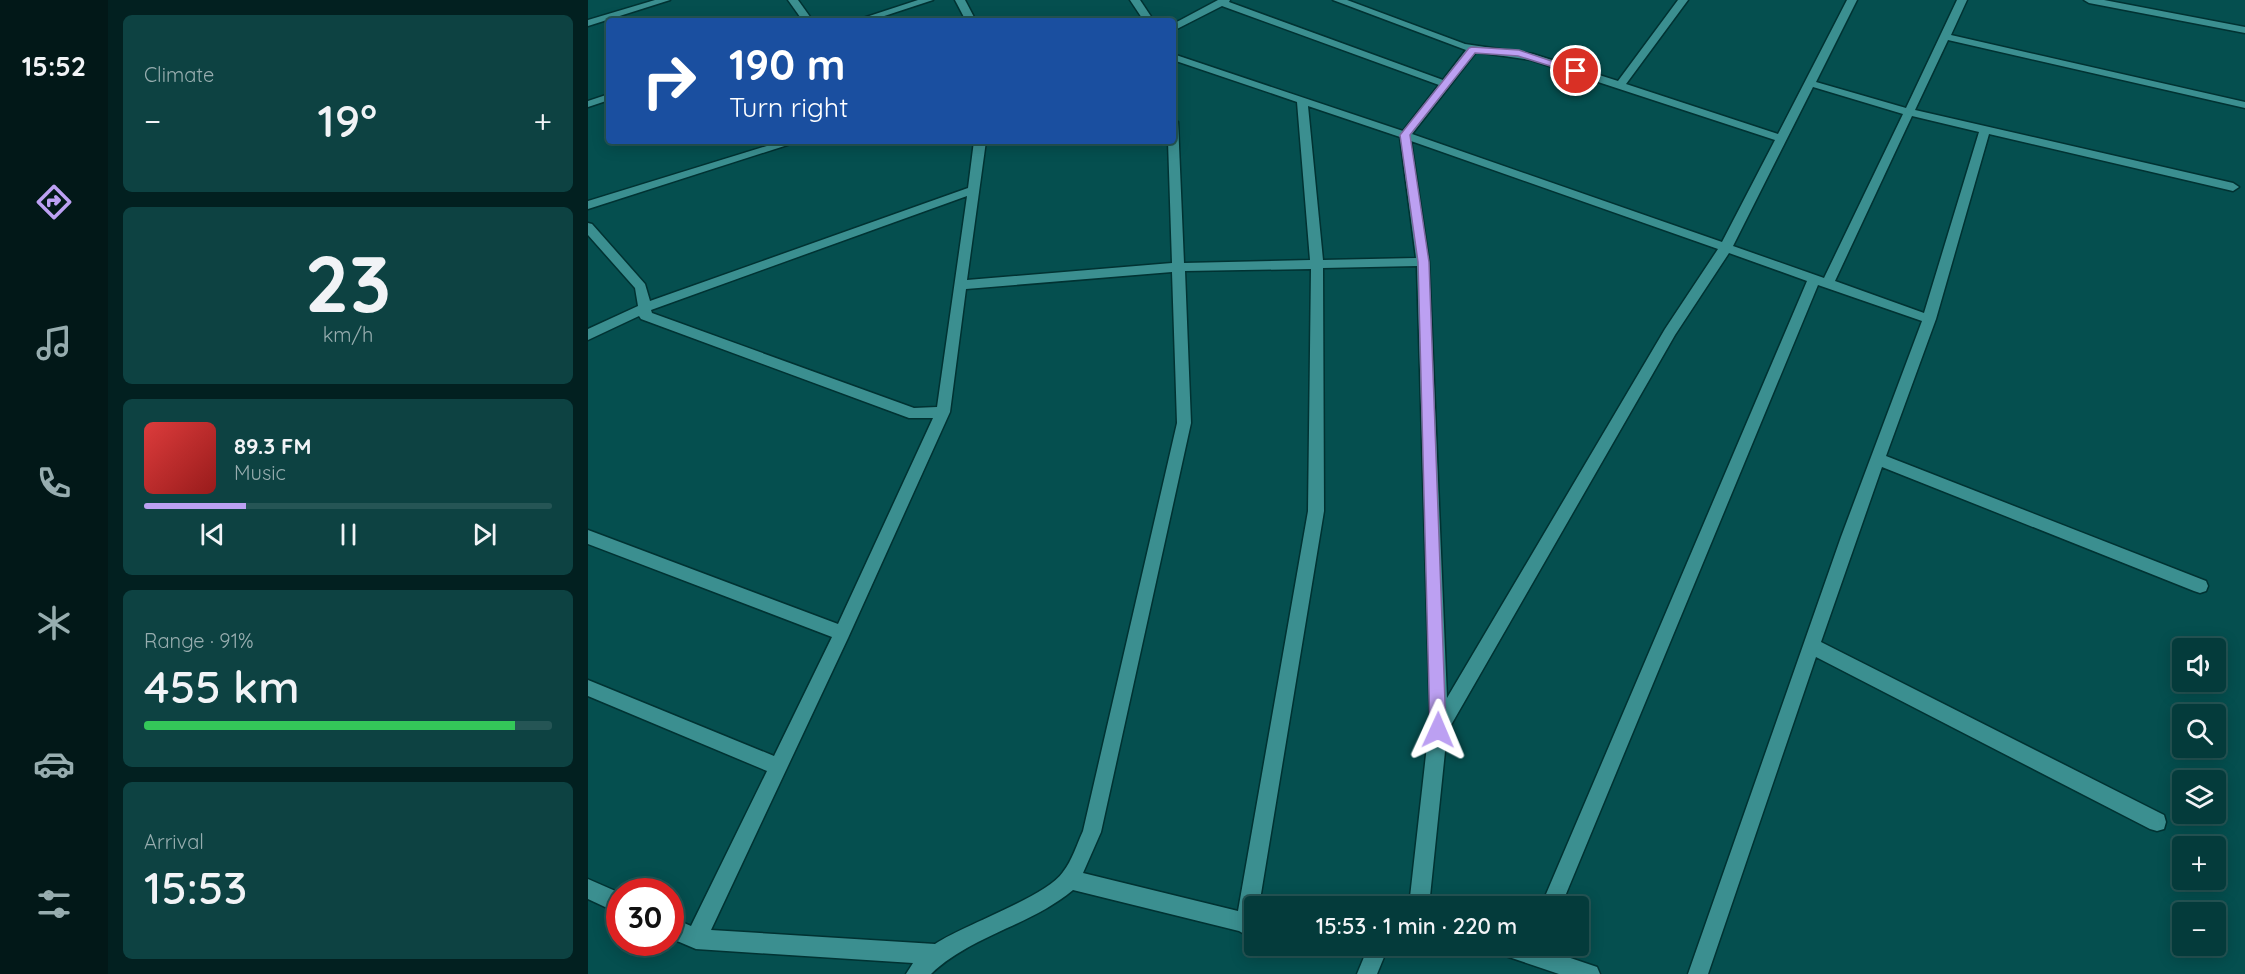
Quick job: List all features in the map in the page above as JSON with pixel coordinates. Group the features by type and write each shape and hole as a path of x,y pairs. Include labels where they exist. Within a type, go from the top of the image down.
{"street":[{"path":"588,23 665,0"},
{"path":"793,0 806,18"},
{"path":"869,18 928,0"},
{"path":"960,0 969,18"},
{"path":"1135,0 1147,18"},
{"path":"1338,0 1472,50 1519,53 1781,138"},
{"path":"1620,85 1683,0"},
{"path":"1438,730 1670,332 1725,249 1852,0"},
{"path":"1555,896 1821,280 1909,112 1962,0"},
{"path":"2089,0 2245,30"},
{"path":"1176,26 1223,1 1445,84"},
{"path":"1944,36 2245,105"},
{"path":"1420,896 1438,730 1423,262 1405,135 1472,50"},
{"path":"1176,58 1405,135 1929,319"},
{"path":"1809,83 1909,112 2233,187"},
{"path":"588,104 606,98"},
{"path":"1255,896 1316,511 1317,264 1302,101"},
{"path":"1698,974 1929,319 1985,130"},
{"path":"588,205 784,144"},
{"path":"696,939 842,633 943,412 980,144"},
{"path":"916,974 937,954 962,938 1048,898 1071,880 1092,832 1184,423 1174,144"},
{"path":"588,336 644,308 973,190"},
{"path":"588,227 640,287 646,316 914,414 943,412"},
{"path":"961,285 1179,267 1423,262"},
{"path":"1878,459 2200,586"},
{"path":"588,537 842,633"},
{"path":"1812,646 2157,822"},
{"path":"588,688 778,767"},
{"path":"1071,880 1244,923"},
{"path":"588,889 606,897"},
{"path":"684,933 696,939 937,954"},
{"path":"1367,974 1374,956"},
{"path":"1547,956 1590,974"}],"route":[{"path":"1438,730 1423,262 1405,135 1472,50 1519,53 1576,71"}]}
